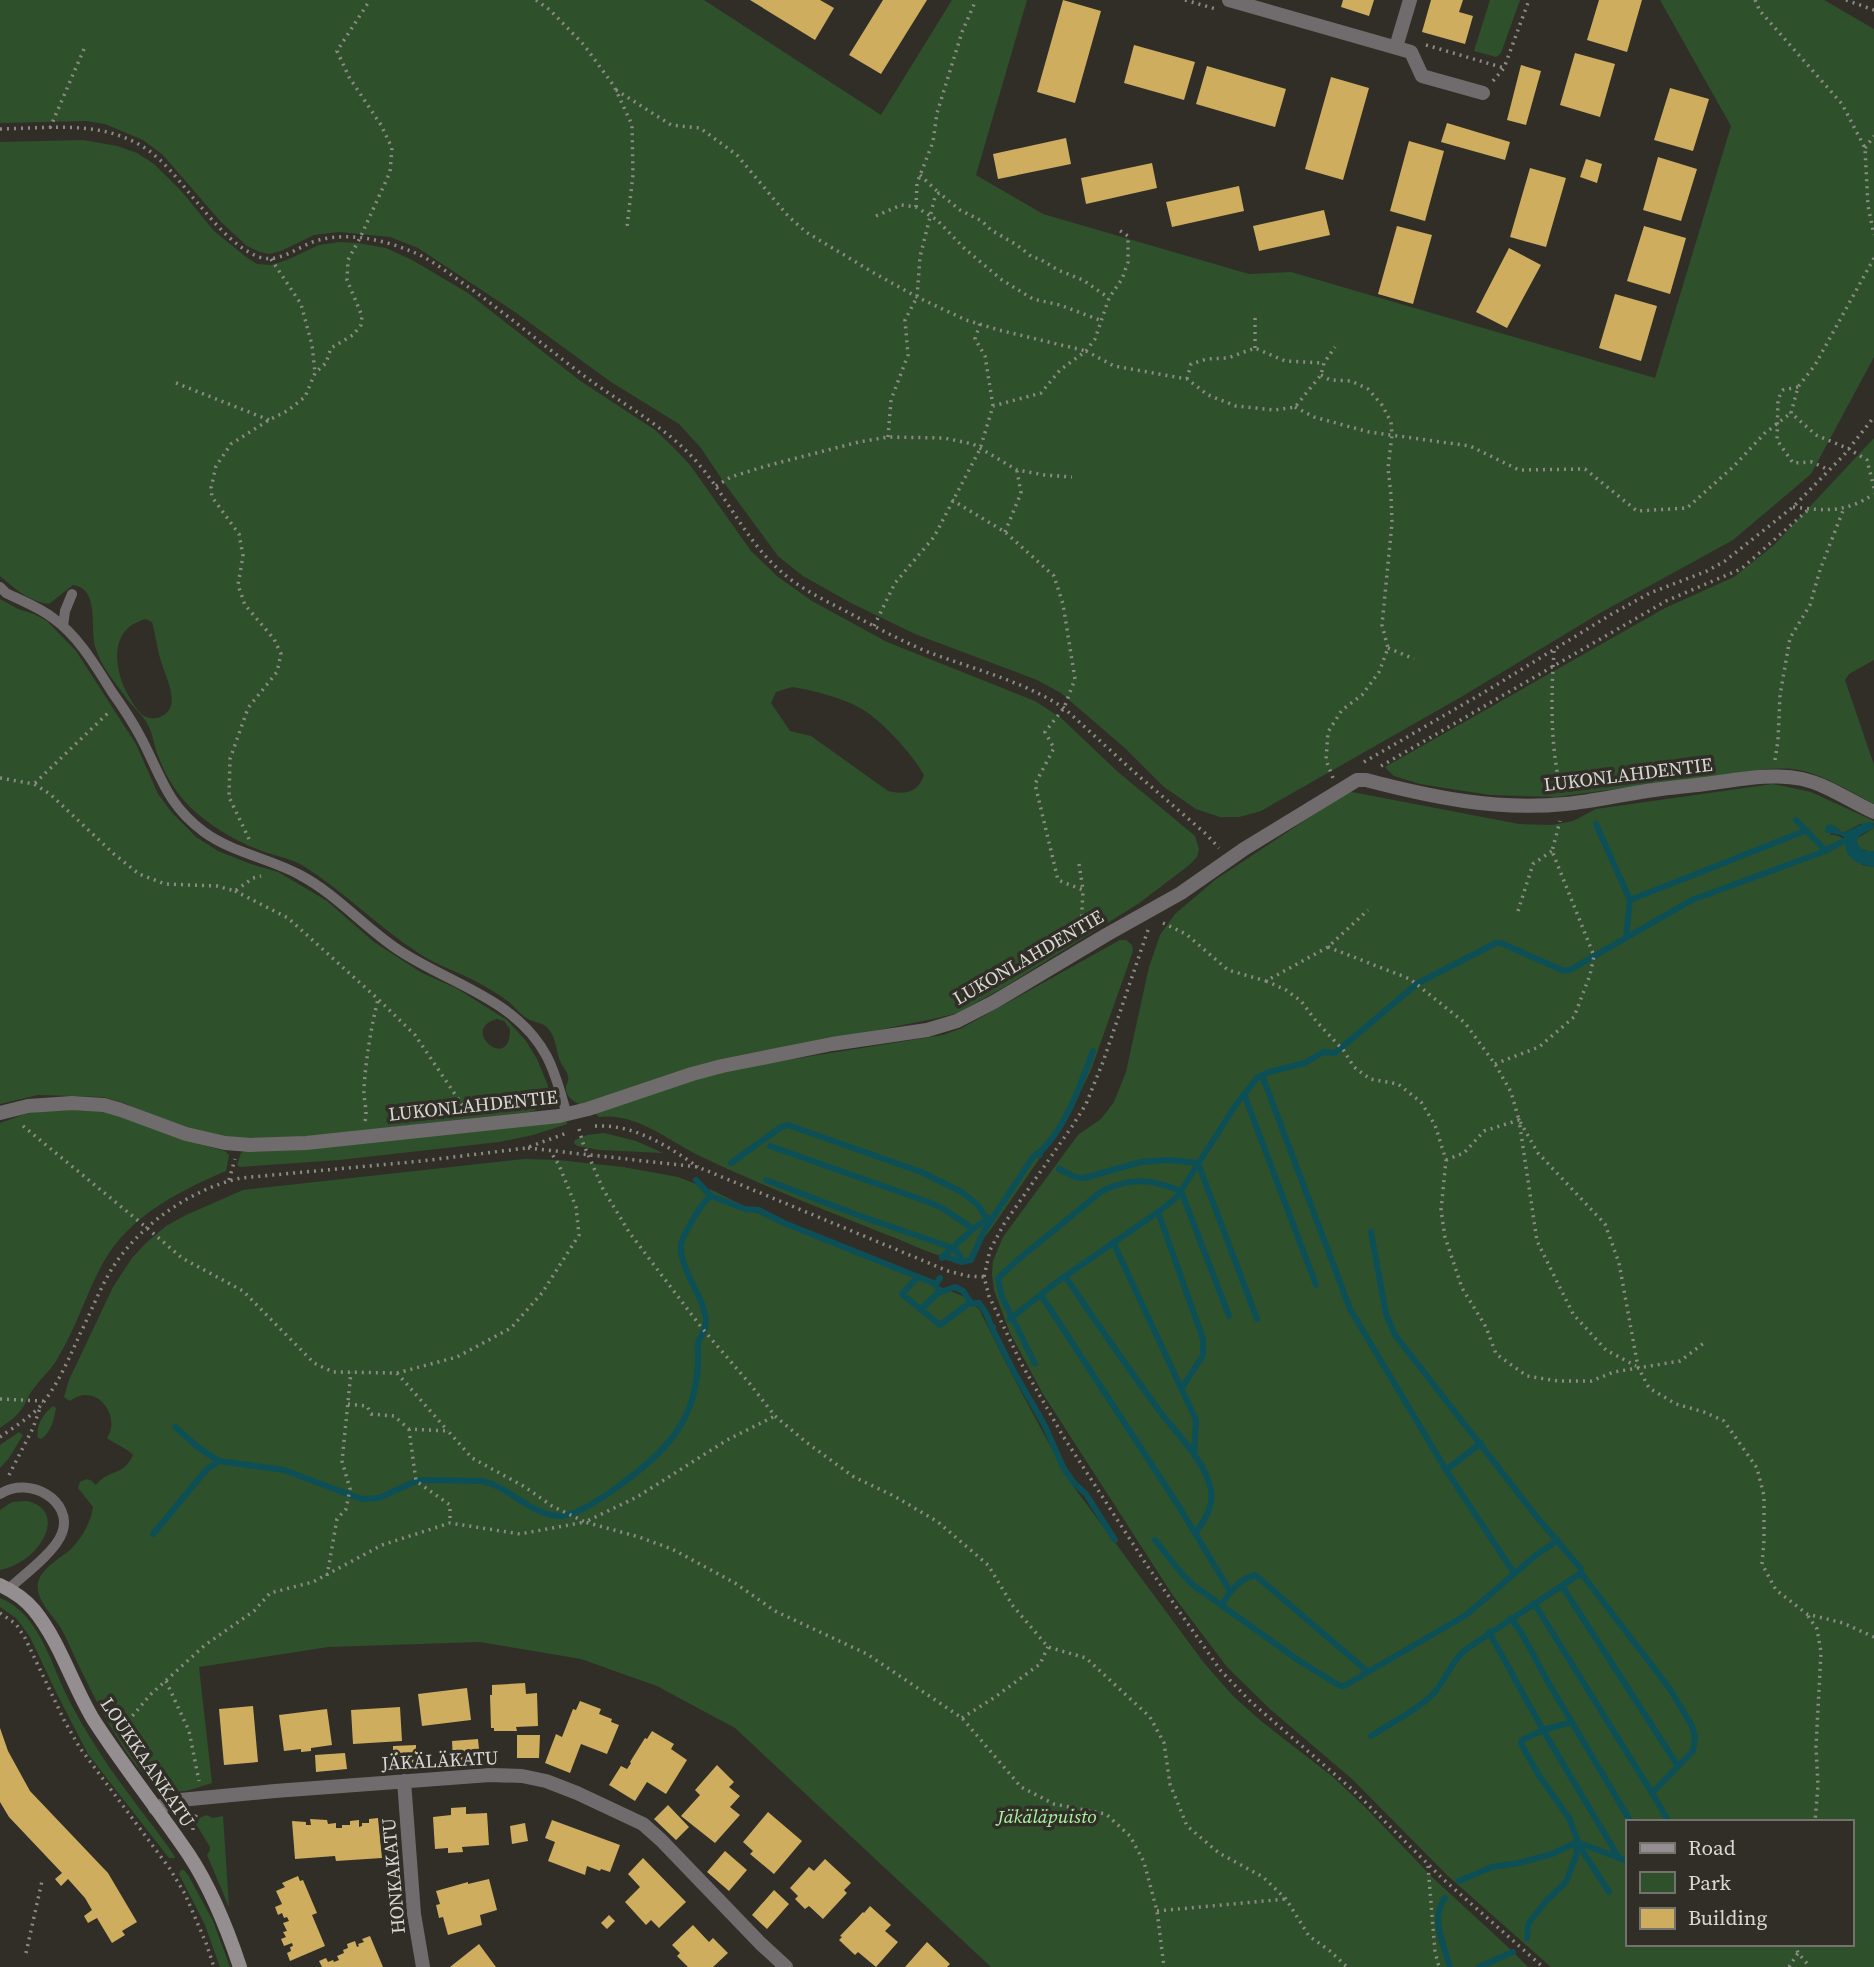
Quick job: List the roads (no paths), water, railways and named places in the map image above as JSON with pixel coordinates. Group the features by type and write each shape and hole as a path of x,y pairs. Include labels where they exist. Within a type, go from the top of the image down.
{"street":[{"path":"1229,0 1255,4 1411,52 1422,76 1483,93"},
{"path":"1395,47 1410,0"},
{"name":"LUKONLAHDENTIE","path":"3,1112 28,1106 72,1103 104,1105 186,1134 239,1144 306,1143 567,1115 692,1074 729,1065 832,1044 940,1027 984,1008 1080,950 1153,912 1226,861 1354,781 1360,772 1416,794 1466,802 1511,805 1564,804 1772,776 1826,787 1874,812"},
{"name":"LOUKKAANKATU","path":"4,1587 27,1602 41,1620 90,1714 190,1856 228,1930 240,1967"},
{"name":"JÄKÄLÄKATU","path":"155,1808 180,1800 202,1805 285,1790 491,1775 522,1776 546,1781 624,1814 653,1831 760,1944 786,1967"},
{"name":"HONKAKATU","path":"404,1782 414,1914 423,1967"}],"lane":[{"path":"0,587 6,593 52,617 83,648 142,738 165,789 182,813 204,832 217,839 312,882 397,949 474,990 519,1021 547,1056 567,1115"},
{"path":"63,626 65,611 72,594"},
{"path":"0,1494 19,1486 39,1490 55,1502 64,1521 62,1535 54,1547 4,1587"}],"water":[{"path":"1873,822 1874,828 1860,835 1856,842 1864,851 1874,851 1874,867 1851,858 1846,850 1846,842 1839,834 1825,832 1826,826 1831,824 1843,833"}],"waterway":[{"path":"1796,820 1826,851"},
{"path":"1596,824 1630,900"},
{"path":"1626,937 1630,900 1807,830"},
{"path":"1010,1319 1058,1281 1177,1197 1235,1106 1257,1078 1269,1072 1305,1063 1323,1052 1335,1053 1418,983 1496,943 1564,971 1570,970 1692,900 1820,853 1852,837"},
{"path":"1038,1154 1057,1132 1064,1119 1093,1051"},
{"path":"1262,1075 1350,1309 1446,1470 1514,1573"},
{"path":"1244,1094 1316,1285"},
{"path":"731,1163 781,1127 788,1125 921,1172 960,1191 978,1205 987,1219"},
{"path":"770,1146 931,1203 973,1229"},
{"path":"942,1258 944,1256 961,1262 971,1260 984,1231 1033,1157 1040,1155"},
{"path":"1059,1169 1075,1177 1084,1178 1141,1162 1168,1160 1198,1163 1257,1319"},
{"path":"696,1180 711,1196"},
{"path":"766,1180 953,1248 959,1254 961,1262"},
{"path":"1035,1364 1002,1297 998,1278 1102,1191 1123,1183 1151,1182 1181,1191 1229,1316"},
{"path":"153,1534 207,1469 219,1461 284,1470 361,1499 379,1498 416,1481 482,1481 548,1514 566,1515 593,1504 636,1473 659,1452 686,1416 695,1387 698,1345 706,1320 684,1263 681,1245 696,1214 711,1196 745,1209 759,1210 784,1223 936,1284"},
{"path":"1158,1212 1203,1339 1203,1355 1182,1388"},
{"path":"942,1257 989,1218"},
{"path":"1371,1232 1386,1314 1395,1335 1536,1516 1581,1569 1581,1573 1465,1650 1432,1695 1371,1736"},
{"path":"1113,1242 1196,1420 1194,1455"},
{"path":"1065,1276 1136,1379 1203,1469 1212,1496 1208,1513 1195,1534"},
{"path":"918,1277 902,1294 940,1325 968,1304 979,1303 993,1327"},
{"path":"921,1309 938,1293 936,1284 940,1278"},
{"path":"938,1293 955,1287 963,1291 971,1303"},
{"path":"1041,1295 1178,1505 1230,1591"},
{"path":"992,1328 1044,1424 1064,1469 1086,1494 1115,1540"},
{"path":"175,1427 219,1461"},
{"path":"1446,1470 1481,1443"},
{"path":"1155,1540 1193,1585 1298,1660 1340,1686 1466,1615 1535,1556 1558,1540"},
{"path":"1581,1573 1670,1689 1692,1726 1695,1737 1693,1751 1652,1793 1668,1820"},
{"path":"1222,1606 1236,1586 1255,1575 1367,1671"},
{"path":"1562,1586 1678,1766"},
{"path":"1534,1603 1652,1793"},
{"path":"1511,1618 1630,1820"},
{"path":"1489,1632 1619,1858"},
{"path":"1572,1722 1543,1730 1522,1740 1521,1744 1569,1818 1580,1847 1609,1892"},
{"path":"1577,1842 1626,1861"},
{"path":"1459,1881 1492,1867 1552,1854 1577,1842"},
{"path":"1527,1938 1528,1924 1566,1882 1576,1856 1577,1844"},
{"path":"1445,1898 1438,1923 1450,1967"},
{"path":"1479,1967 1513,1952"}],"park label":[{"name":"Jäkäläpuisto","path":"1047,1816"}]}
